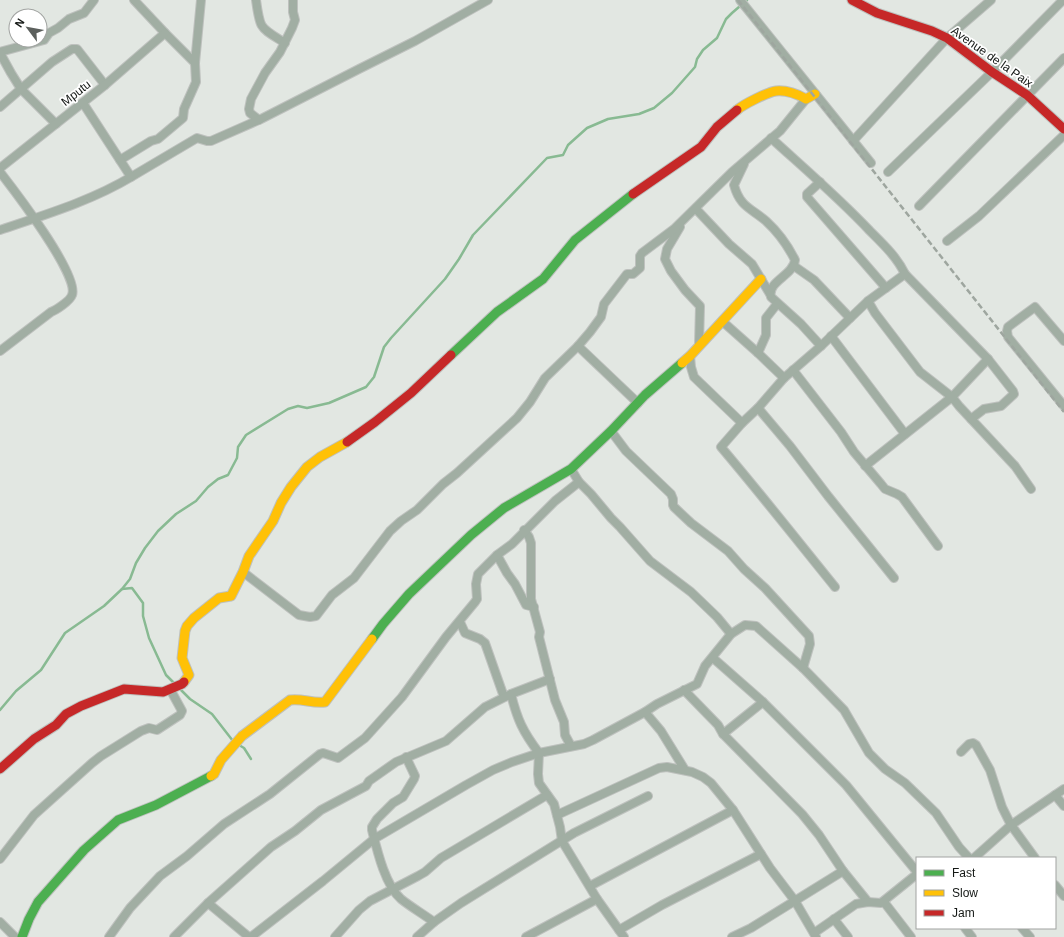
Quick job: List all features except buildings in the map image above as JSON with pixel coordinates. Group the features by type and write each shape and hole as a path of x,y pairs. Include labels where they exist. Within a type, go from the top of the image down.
{"street":[{"path":"56,124 21,89 0,53 44,40 49,33 69,19 84,13 94,0"},
{"path":"134,0 164,33 195,63"},
{"path":"120,160 151,141 158,139 183,118 184,109 196,82 195,63 201,0"},
{"path":"256,0 262,28 285,43"},
{"path":"259,120 250,113 249,109 251,99 265,73 280,52 295,20 293,0"},
{"path":"0,230 56,211 107,190 172,154 192,140 197,138 211,141 259,120 415,41 488,0"},
{"path":"740,0 871,164"},
{"name":"Avenue de la Paix","path":"852,0 877,13 932,31 947,38 992,72 1027,95 1064,129"},
{"path":"853,141 947,38 991,0"},
{"path":"888,172 992,72 1063,0"},
{"name":"Mputu","path":"0,168 105,86 164,33"},
{"path":"0,107 52,62 72,49 76,49 80,53 105,86"},
{"path":"920,206 1064,58"},
{"path":"0,769 34,740 56,725 66,714 81,706 124,689 138,689 161,693 182,684 189,675 182,658 185,631 187,626 194,618 219,598 231,596 243,572 248,556 273,521 291,487 307,467 320,457 340,447 411,394 497,312 543,279 581,235 626,199 701,147 717,127 743,106 776,91 795,93 806,100"},
{"path":"243,572 299,615 310,617 316,616 332,595 354,578 390,531 417,510 443,484 517,418 530,402 545,378 578,346 600,318 604,304 628,274 633,274 640,268 639,264 641,255 696,209 721,183 780,131 806,100 815,94"},
{"path":"83,103 131,177"},
{"path":"947,241 978,216 1064,135"},
{"path":"771,138 820,182 874,235 899,263 905,274 988,359 1013,391 1014,394 1001,406 984,409 971,420"},
{"path":"747,160 734,185 737,194 744,205 767,222 787,244 795,260 794,266 773,286 770,294"},
{"path":"0,172 35,218 64,266 72,284 73,295 58,309 51,312 0,351"},
{"path":"820,182 807,194 807,197 886,288"},
{"path":"696,209 729,244 752,264 772,299 801,324 821,346"},
{"path":"680,223 678,230 667,249 665,259 684,290 700,306 699,345"},
{"path":"794,266 814,280 850,318"},
{"path":"835,587 787,528 758,489 721,447 784,378 821,346 868,301 905,274"},
{"path":"22,937 39,901 49,892 52,885 84,850 123,817 156,805 214,774 221,760 235,743 251,728 290,700 298,699 320,703 325,702 392,614 409,594 455,549 504,508 571,469 611,431 645,395 690,356 761,279"},
{"path":"868,301 874,313 920,372 952,397 971,420 1015,466 1031,489"},
{"path":"758,353 766,335 766,318 777,304"},
{"path":"1064,341 1035,306 1008,327 1007,331 1008,337 1064,406"},
{"path":"722,321 784,378"},
{"path":"831,336 905,434"},
{"path":"578,346 638,403"},
{"path":"690,356 694,376 742,423"},
{"path":"865,466 952,397 988,359"},
{"path":"793,370 865,466 885,489 902,497 938,546"},
{"path":"758,408 790,446 894,578"},
{"path":"611,431 626,450 671,494 673,499 672,504 674,507 691,523 728,551 744,569 765,588 809,636 810,644 803,668"},
{"path":"571,469 578,482 591,494 650,561 691,592 732,634"},
{"path":"109,937 130,908 160,876 187,856 224,824 270,794 320,754 323,753 338,758 364,738 402,697 446,637 460,622 476,599 477,576 497,555 512,544 524,530 555,501 578,482"},
{"path":"524,530 531,543 531,599 540,632 539,637 555,700 564,722 565,735 571,746"},
{"path":"497,555 507,573 516,584 526,605 534,607"},
{"path":"460,622 465,633 480,639 485,643 521,726 526,736 539,752 539,783 554,804 562,842 597,899 622,934 662,905 761,854"},
{"path":"208,903 250,937 323,881 374,839 425,808 493,770 539,752 584,744 593,740 698,682 705,666 732,634 745,626 756,626 803,668 844,710 869,754 881,766 905,783 936,813 959,847 968,857"},
{"path":"713,658 763,702 846,785 916,872"},
{"path":"174,937 208,903 261,855 314,815 366,786 369,781 391,765 446,740 478,712 508,696 550,679"},
{"path":"0,867 0,860 34,815 92,763 141,731 149,728 157,730 180,715 182,711 175,687"},
{"path":"684,690 718,725 723,734 802,814 819,835 843,871 868,902"},
{"path":"723,734 763,702"},
{"path":"645,712 660,731 685,770"},
{"path":"961,752 968,744 972,743 976,745 990,770 1002,807 1011,825 1034,857"},
{"path":"406,757 414,778 403,796 393,803 374,825 372,830 385,871 393,889 400,898 434,922"},
{"path":"557,815 658,768 667,767 685,770 703,777 711,783 733,810 761,854 795,901 815,935 834,919 856,904 884,902 916,874"},
{"path":"975,857 1011,825 1064,789"},
{"path":"335,937 364,905 425,872 441,858 547,795"},
{"path":"1055,795 1064,806"},
{"path":"417,937 434,922 460,903 586,826 648,796"},
{"path":"590,886 733,810"},
{"path":"732,937 751,928 843,871"},
{"path":"1056,886 1064,896"},
{"path":"526,937 597,899"},
{"path":"884,902 911,937"},
{"path":"834,919 848,937"},
{"path":"0,922 15,937"},
{"path":"966,929 972,937"},
{"path":"1023,929 1030,937"}],"waterway":[{"path":"0,710 16,691 41,670 65,633 104,606 122,589 130,579 136,563 145,548 158,531 176,514 196,501 208,487 218,479 228,475 237,458 238,447 246,435 288,409 298,406 307,408 329,403 366,387 374,377 384,347 391,338 445,279 473,235 547,158 563,155 568,145 587,128 608,119 639,114 654,108 672,93 695,67 697,59 703,50 717,38 726,19 747,0"},
{"path":"122,589 132,588 143,603 143,616 149,638 166,675 174,683"},
{"path":"180,689 190,699 212,714 233,741"},
{"path":"239,745 244,748 251,759"}],"railway":[{"path":"738,0 1064,412"}],"traffic: fast":[{"path":"451,355 497,312 543,279 575,240 633,194"},
{"path":"372,639 409,594 471,535 504,508 571,469 611,431 645,395 682,363"},
{"path":"22,937 38,902 84,850 118,820 156,805 211,776"}],"traffic: slow":[{"path":"737,110 756,99 776,91 792,93 806,99 815,94"},
{"path":"682,363 761,279"},
{"path":"184,682 189,675 182,658 185,631 187,626 194,618 219,598 231,596 249,556 273,521 281,503 291,487 307,467 320,457 347,442"},
{"path":"211,776 214,774 221,760 242,736 290,700 325,702 372,639"}],"traffic: jam":[{"path":"852,0 877,13 932,31 947,38 992,72 1027,95 1064,129"},
{"path":"633,194 701,147 717,127 737,110"},
{"path":"347,442 411,393 451,355"},
{"path":"0,769 34,739 56,725 66,714 81,706 124,689 163,692 184,682"}]}
